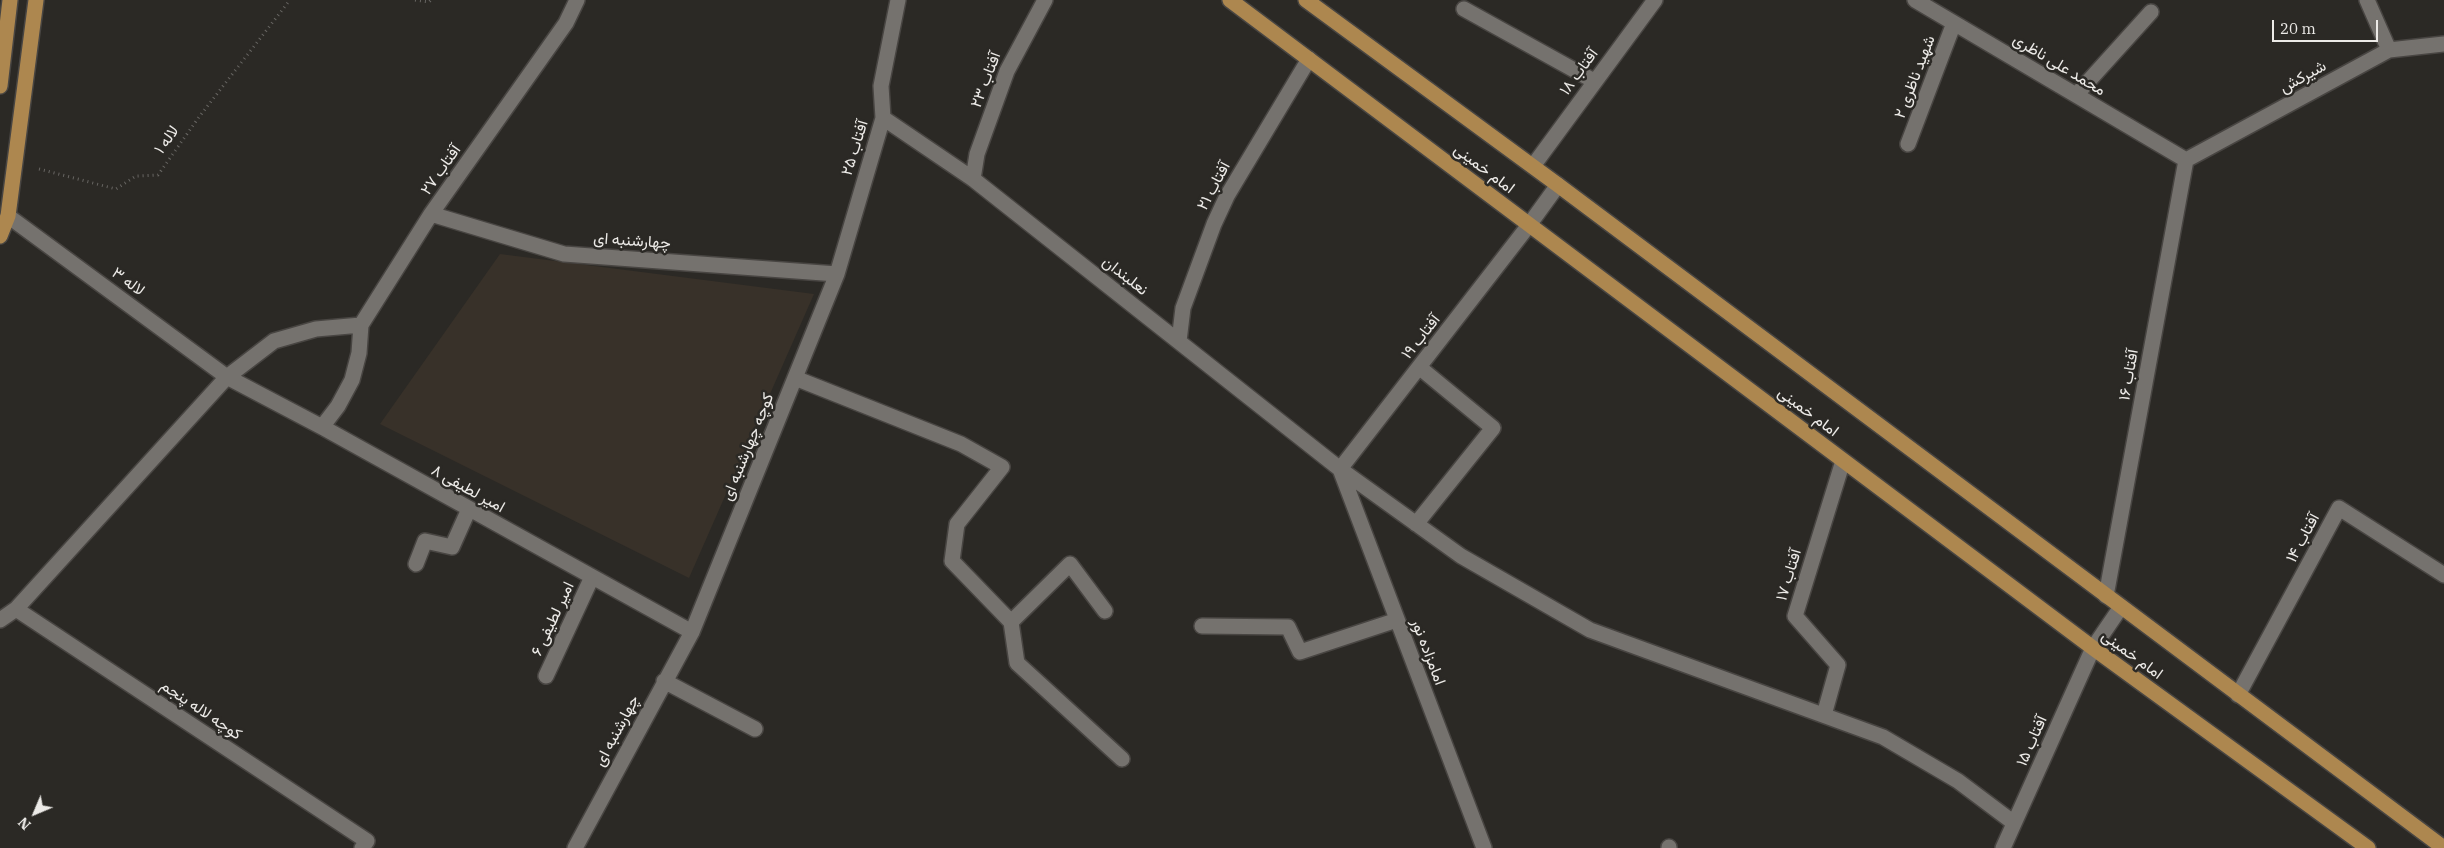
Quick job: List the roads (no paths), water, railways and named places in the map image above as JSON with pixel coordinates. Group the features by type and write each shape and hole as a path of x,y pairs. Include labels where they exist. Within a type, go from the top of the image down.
{"main road":[{"path":"0,86 1,62 10,0"},
{"path":"0,236 8,216 13,163 36,0"},
{"name":"امام خمینی","path":"1230,0 2093,648 2368,848"},
{"name":"امام خمینی","path":"1314,2 2444,848"}],"street":[{"name":"آفتاب ۲۷","path":"361,325 431,214 566,23 577,0"},
{"name":"آفتاب ۲۵","path":"837,274 882,118 881,86 898,0"},
{"name":"آفتاب ۲۳","path":"973,179 977,154 1007,71 1045,0"},
{"name":"آفتاب ۱۸","path":"1533,166 1655,0"},
{"name":"محمد علی ناظری","path":"1915,0 2186,160"},
{"path":"2367,0 2389,50"},
{"path":"1464,9 1594,81"},
{"path":"2076,95 2151,12"},
{"name":"۲ شهید ناظری","path":"1908,144 1954,23"},
{"name":"شیرکش","path":"2186,160 2389,50 2444,44"},
{"name":"آفتاب ۲۱","path":"1179,341 1184,308 1214,224 1227,196 1309,59"},
{"name":"نعلبندان","path":"882,118 973,179 1340,469 1461,556 1590,630 1883,738 1958,782 2014,824"},
{"name":"آفتاب ۱۶","path":"2106,596 2186,160"},
{"name":"۱۹ آفتاب","path":"1340,469 1558,185"},
{"name":"چهارشنبه ای","path":"431,214 564,254 837,274"},
{"name":"لاله ۳","path":"8,216 227,377"},
{"name":"کوچه چهارشنبه ای","path":"692,632 837,274"},
{"path":"0,620 16,609 227,377 274,342 316,329 361,325 359,353 352,380 338,406 322,427"},
{"path":"1416,524 1493,428 1420,367"},
{"name":"۸ امیر لطیفی","path":"227,377 322,427 692,632"},
{"path":"795,378 961,444 1002,467 957,524 952,561 1011,622 1017,663 1122,759"},
{"name":"۱۷ آفتاب","path":"1824,715 1838,665 1795,616 1843,460"},
{"name":"امامزاده نور","path":"1340,469 1484,848"},
{"name":"آفتاب ۱۴","path":"2238,695 2339,508 2444,575"},
{"path":"416,564 425,541 452,547 469,509"},
{"path":"1011,622 1070,564 1105,612"},
{"name":"۶ امیر لطیفی","path":"546,676 592,577"},
{"name":"آفتاب ۱۵","path":"2003,848 2093,648 2121,607"},
{"name":"کوچه لاله پنجم","path":"16,609 364,845"},
{"path":"1202,626 1288,627 1300,652 1398,620"},
{"name":"چهارشنبه ای","path":"575,848 692,632"},
{"path":"664,681 755,729"}]}
